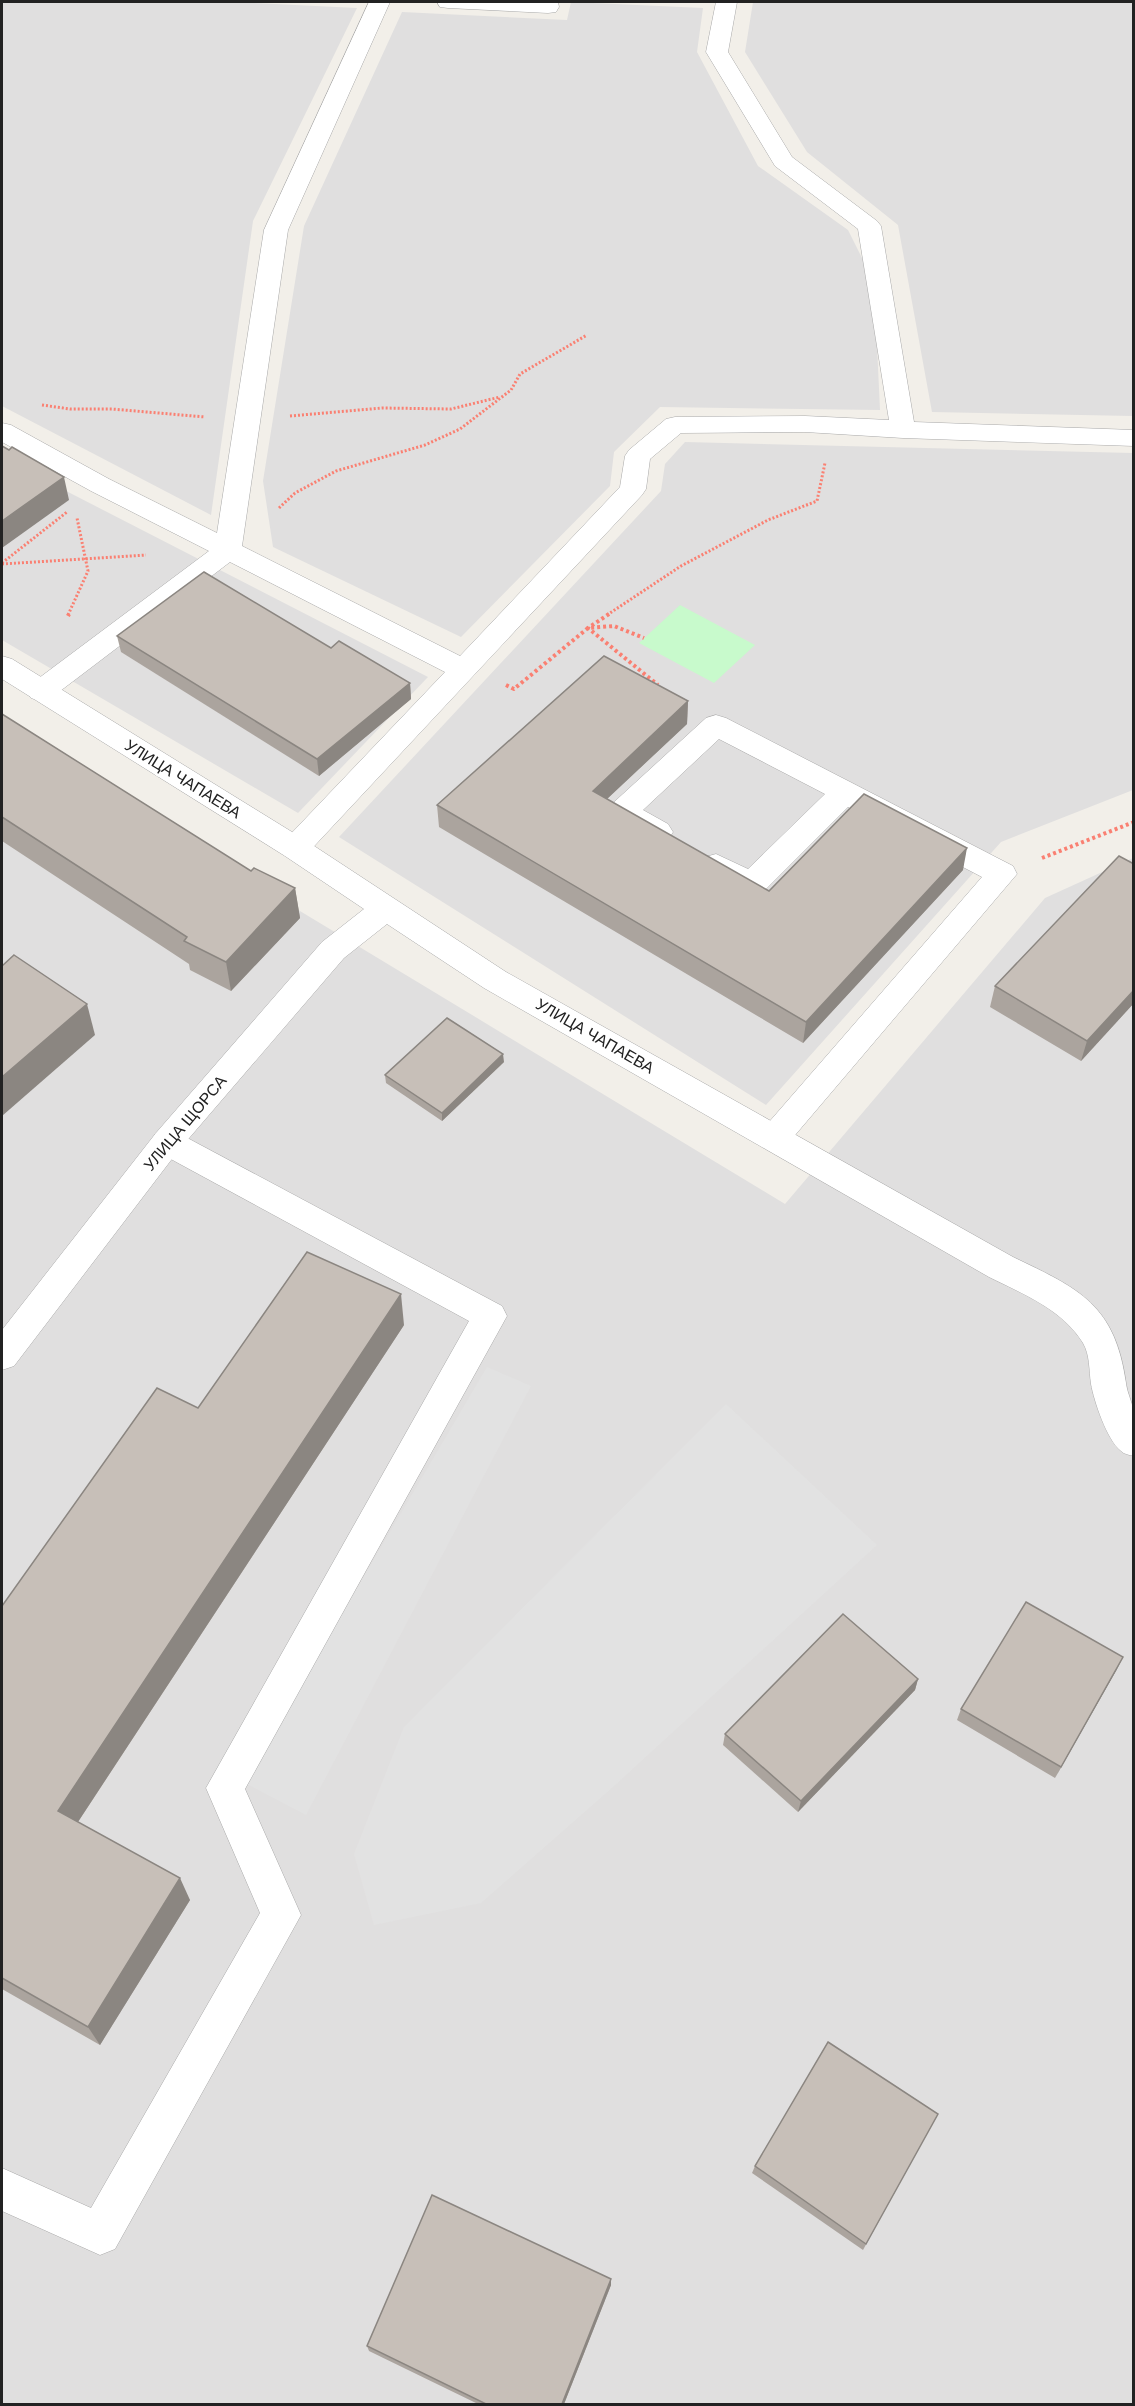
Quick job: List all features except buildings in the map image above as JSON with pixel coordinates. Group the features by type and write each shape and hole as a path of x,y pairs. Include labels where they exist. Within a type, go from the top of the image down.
{"street":[{"path":"39,689 228,550 276,230 380,2"},
{"path":"448,2 548,7 548,2"},
{"path":"726,2 717,52 783,161 870,226 903,430"},
{"path":"295,848 633,489 638,456 675,425 805,424 903,430 1134,438"},
{"path":"2,431 100,485 463,669"},
{"name":"УЛИЦА ЧАПАЕВА","path":"2,666 295,848 495,980 1001,1267 1063,1298 1086,1318 1104,1350 1110,1392 1126,1432 1134,1441"},
{"path":"774,1138 1002,874 845,792 716,725 622,812 752,885 845,792"},
{"name":"УЛИЦА ЩОРСА","path":"2,1355 167,1142 333,950 387,907"},
{"path":"2,2189 100,2234 281,1915 225,1788 490,1316 167,1142"}],"path":[{"path":"2,563 228,550 295,493 336,471 425,445 460,429 511,390 520,374 587,335"},
{"path":"463,669 514,689 588,628 681,567 768,520 817,501 834,425"},
{"path":"2,563 100,485"},
{"path":"39,689 88,571 75,506"},
{"path":"588,628 614,626 644,638"},
{"path":"588,628 711,730"},
{"path":"1002,874 1134,822"}],"shaded area":[{"path":"2,2 236,2 357,8 253,221 211,515 2,406"},
{"path":"571,2 703,8 697,52 758,166 848,230 874,282 880,410 660,407 614,452 610,486 461,637 273,547 263,481 304,226 402,12 567,20"},
{"path":"753,2 1133,2 1133,416 932,412 898,225 807,152 745,52"},
{"path":"685,442 1133,453 1133,790 1001,842 766,1105 339,837 661,491 665,464"},
{"path":"2,458 428,677 298,813 2,640"},
{"path":"2,731 785,1204 1045,898 1133,858 1133,2404 2,2404"},
{"path":"487,1367 531,1386 306,1815 243,1782"},
{"path":"726,1404 877,1545 613,1787 481,1903 374,1925 354,1854 404,1727"}],"green space":[{"path":"680,605 755,645 714,683 639,643"}]}
